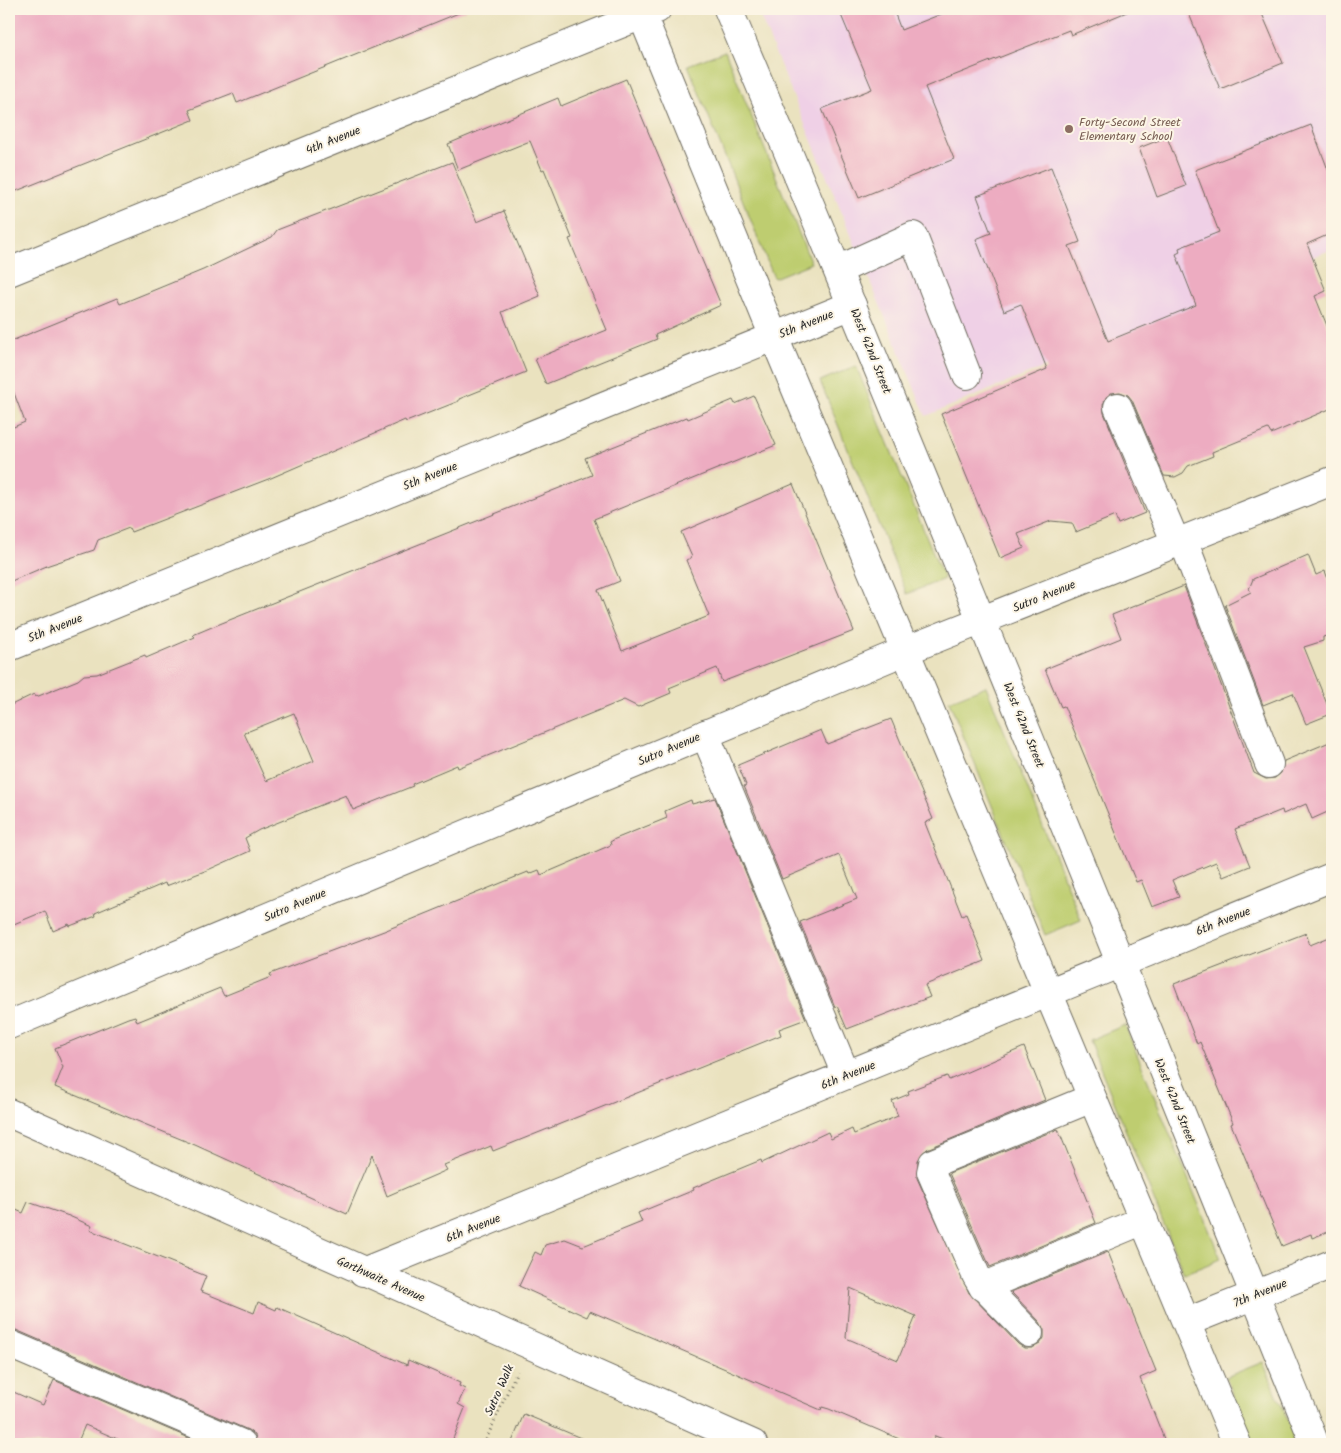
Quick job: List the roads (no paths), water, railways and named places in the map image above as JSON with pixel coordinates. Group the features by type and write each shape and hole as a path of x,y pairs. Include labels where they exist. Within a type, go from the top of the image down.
{"street":[{"name":"West 42nd Street","path":"728,9 982,620 1119,964 1315,1444"},
{"path":"649,12 774,337 907,650 1048,993 1238,1444"},
{"name":"4th Avenue","path":"9,272 649,12"},
{"path":"838,270 913,236 967,375"},
{"name":"5th Avenue","path":"9,647 852,305"},
{"path":"1118,407 1180,542 1269,764"},
{"name":"Sutro Avenue","path":"9,1025 907,650 1332,482"},
{"path":"705,734 846,1075"},
{"name":"6th Avenue","path":"363,1272 1332,876"},
{"path":"1029,1333 984,1287 976,1276 931,1172 934,1163 1092,1098"},
{"name":"Garthwaite Avenue","path":"9,1113 363,1272 529,1343 754,1444"},
{"path":"984,1287 1144,1220"},
{"name":"7th Avenue","path":"1187,1322 1332,1264"},
{"path":"9,1344 242,1444"}],"place":[{"name":"Forty-Second Street Elementary School","path":"1069,129"}]}
